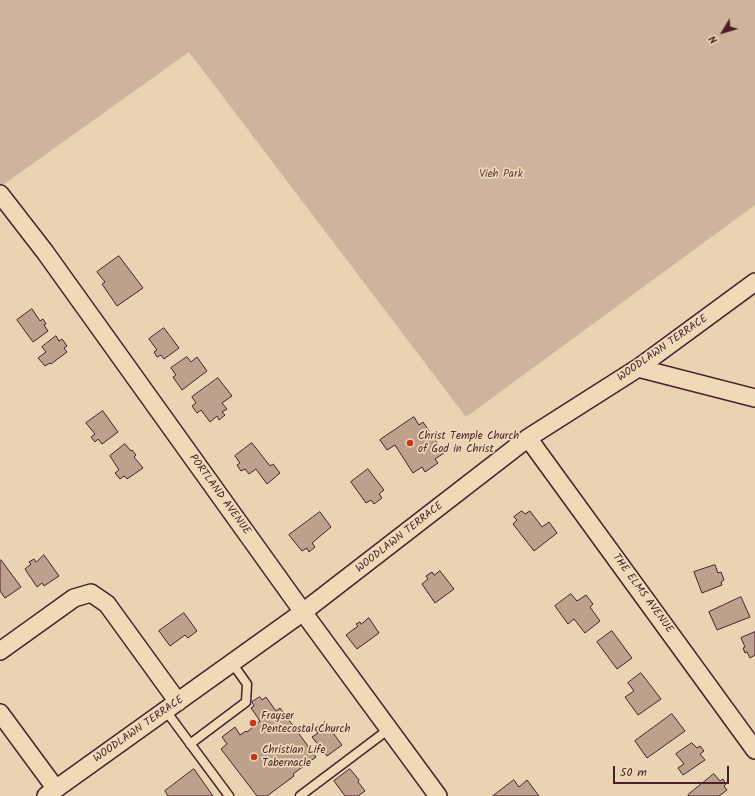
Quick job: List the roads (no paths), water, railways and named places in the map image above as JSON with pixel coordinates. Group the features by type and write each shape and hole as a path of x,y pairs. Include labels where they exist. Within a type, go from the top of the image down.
{"street":[{"name":"PORTLAND AVENUE","path":"0,194 45,252 303,612 438,796"},
{"name":"WOODLAWN TERRACE","path":"51,792 303,612 528,438 638,368 755,282"},
{"path":"638,368 755,398"},
{"name":"THE ELMS AVENUE","path":"528,438 755,750"},
{"path":"0,651 74,598 91,593 107,604 172,706"},
{"path":"0,713 51,792"}],"lane":[{"path":"190,744 246,702 246,684 232,663"},
{"path":"172,706 190,744 229,796"},
{"path":"300,796 389,730"}],"place":[{"name":"Christ Temple Church of God in Christ","path":"410,443"},
{"name":"Frayser Pentecostal Church","path":"253,723"},
{"name":"Christian Life Tabernacle","path":"254,757"}],"park label":[{"name":"Vieh Park","path":"501,175"}]}
